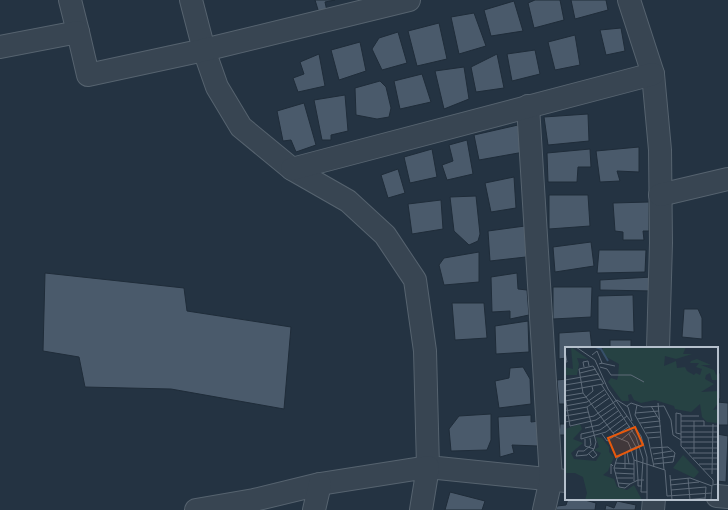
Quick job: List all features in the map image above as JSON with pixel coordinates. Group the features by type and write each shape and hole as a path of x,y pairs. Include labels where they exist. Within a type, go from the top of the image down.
{"street":[{"path":"70,0 88,75 204,50 409,0"},
{"path":"191,0 204,50 217,87 241,127 292,169 348,201 385,235 415,280 425,351 428,467 421,510"},
{"path":"629,0 653,74 660,150 658,347"},
{"path":"0,47 78,32"},
{"path":"292,169 653,74"},
{"path":"528,106 558,480 544,510"},
{"path":"660,195 728,179"},
{"path":"196,510 252,505 320,484 428,467 558,480"},
{"path":"314,510 320,484"},
{"path":"718,496 728,497"},
{"path":"653,510 654,500"}],"building":[{"path":"315,0 335,0 325,2 327,11 319,13"},
{"path":"535,0 560,0 564,20 534,28 528,3"},
{"path":"571,0 606,0 608,10 575,19"},
{"path":"514,1 523,31 491,36 484,10"},
{"path":"474,13 486,46 459,54 451,17"},
{"path":"439,23 447,59 417,66 408,31"},
{"path":"621,28 625,51 606,55 600,30"},
{"path":"398,32 407,63 382,70 372,49 379,38"},
{"path":"575,35 580,65 555,70 548,42"},
{"path":"360,42 366,71 339,80 331,50"},
{"path":"535,50 540,74 512,81 507,54"},
{"path":"319,54 325,86 298,92 293,78 304,74 300,62"},
{"path":"497,54 504,88 476,92 471,67"},
{"path":"464,67 469,99 444,109 435,71"},
{"path":"422,74 431,102 400,109 394,81"},
{"path":"380,81 386,87 391,108 389,117 377,119 356,115 355,88"},
{"path":"345,95 348,131 331,135 331,140 322,140 314,100"},
{"path":"304,103 316,145 296,152 291,140 283,141 277,111"},
{"path":"588,114 589,141 548,145 544,117"},
{"path":"518,125 524,152 479,160 474,135"},
{"path":"467,140 473,174 447,180 442,165 453,161 449,145"},
{"path":"639,147 639,172 617,171 620,181 600,182 596,151"},
{"path":"432,149 437,177 410,183 404,157"},
{"path":"590,149 591,167 578,167 577,182 548,182 547,153"},
{"path":"398,169 405,193 388,198 381,175"},
{"path":"514,177 516,208 491,212 485,183"},
{"path":"549,195 588,195 590,226 549,229"},
{"path":"476,196 480,234 478,241 469,245 454,231 450,197"},
{"path":"441,200 443,229 412,234 408,204"},
{"path":"649,202 649,231 643,231 644,240 623,240 623,232 615,231 613,203"},
{"path":"525,226 526,257 490,261 488,231"},
{"path":"591,242 594,266 555,272 553,247"},
{"path":"599,250 646,250 645,272 597,273"},
{"path":"479,252 479,282 444,285 439,265 444,258"},
{"path":"45,273 184,288 187,311 291,327 284,409 171,389 85,387 79,357 43,351"},
{"path":"517,273 518,289 527,290 529,315 510,319 510,311 492,312 491,277"},
{"path":"652,277 653,291 600,290 600,280"},
{"path":"553,287 592,287 591,317 553,319"},
{"path":"633,295 634,332 598,329 598,296"},
{"path":"452,303 484,303 487,338 455,340"},
{"path":"684,309 698,309 702,318 702,339 682,337"},
{"path":"528,321 529,352 496,354 495,326"},
{"path":"590,331 592,347 565,347 565,358 559,359 559,333"},
{"path":"610,340 631,340 631,347 610,347"},
{"path":"523,367 530,379 531,404 499,408 495,381 509,378 510,368"},
{"path":"718,372 720,373 720,399 718,399"},
{"path":"565,379 565,404 559,404 557,380"},
{"path":"718,402 728,403 728,425 718,425"},
{"path":"491,414 491,440 487,450 451,451 449,429 459,416"},
{"path":"531,415 531,422 539,421 538,446 512,445 514,453 500,457 498,417"},
{"path":"560,424 565,424 565,435 559,435"},
{"path":"718,434 728,436 726,482 718,481"},
{"path":"450,492 485,501 482,510 445,510"},
{"path":"568,500 585,500 596,503 595,510 556,510 557,506 566,505"},
{"path":"617,501 636,505 635,510 605,510 606,505 614,508"}]}
